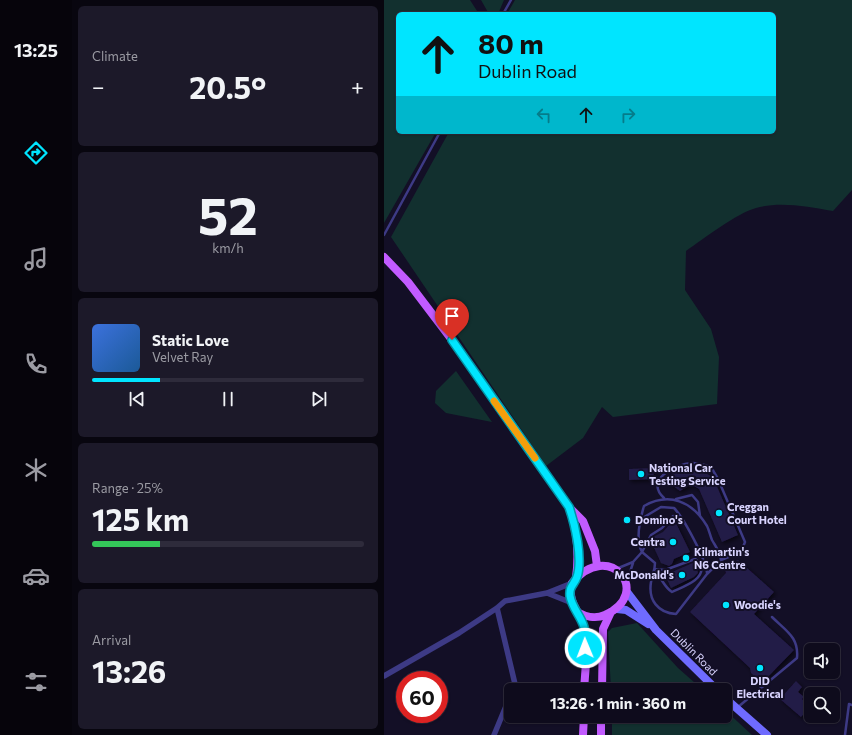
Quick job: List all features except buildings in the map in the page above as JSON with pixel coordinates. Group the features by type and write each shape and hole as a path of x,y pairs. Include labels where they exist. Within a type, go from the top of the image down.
{"main road":[{"path":"384,257 408,282 452,340 569,507 583,521 595,551 597,566"},
{"path":"569,507 576,533 578,557 570,595 572,603 584,627 584,683"},
{"path":"574,581 597,566 607,565 616,570 626,583 627,592 625,599 614,610 603,629 602,683"},
{"name":"Dublin Road","path":"627,592 656,630 710,683"},
{"path":"576,611 586,616 596,617 614,610"},
{"name":"Dublin Road","path":"614,610 626,610 656,630"},
{"path":"732,704 767,735"},
{"path":"583,735 584,723"},
{"path":"601,723 601,735"}],"street":[{"path":"384,676 497,608 505,601 547,593 574,581"},
{"path":"547,593 572,603"},
{"path":"497,608 515,683"},
{"path":"494,735 504,711"}],"lane":[{"path":"504,12 511,0"},
{"path":"384,235 439,134"},
{"path":"664,498 659,494 657,485 661,476 669,471 692,463 711,467 718,479 745,542 741,552 720,560 707,574 676,614 667,614 654,604 650,592 651,580 656,564 640,549 640,520 644,506 656,499 664,498 675,500 691,508 707,526 720,553 720,560"},
{"path":"675,500 692,495 696,497 700,517"},
{"path":"640,520 649,513 666,506 674,508 681,517 707,568 707,574"},
{"path":"616,570 633,562 642,552 651,534 662,528 673,516 681,517"},
{"path":"695,559 700,565 701,571 700,576 672,592 668,589 655,570 665,570 695,559"},
{"path":"626,583 633,562"},
{"path":"736,708 797,658 798,647 793,638 772,617"},
{"path":"845,735 849,704 852,705"}],"green space":[{"path":"384,0 470,0 478,12 396,12 396,134 435,134 384,223"},
{"path":"481,0 504,0 499,12 488,12"},
{"path":"515,0 852,0 852,190 833,211 804,206 785,205 756,208 739,215 686,251 685,290 711,329 719,357 717,404 613,417 602,407 583,438 546,466 391,237 448,134 776,134 776,12 508,12"},
{"path":"456,371 492,422 446,413 435,403 436,391"},
{"path":"637,623 678,668 695,683 611,683 608,632 612,628"},
{"path":"732,716 752,735 612,735 612,723 732,723"}],"slow traffic":[{"path":"494,401 535,458"}],"place":[{"name":"National Car Testing Service","path":"641,474"},
{"name":"Creggan Court Hotel","path":"719,513"},
{"name":"Domino's","path":"627,520"},
{"name":"Centra","path":"673,542"},
{"name":"Kilmartin's N6 Centre","path":"686,558"},
{"name":"McDonald's","path":"682,575"},
{"name":"Woodie's","path":"726,605"},
{"name":"DID Electrical","path":"760,668"}],"route":[{"path":"452,340 569,507 575,526 578,557 576,578 572,583 570,595 573,606 584,627 585,648"}]}
